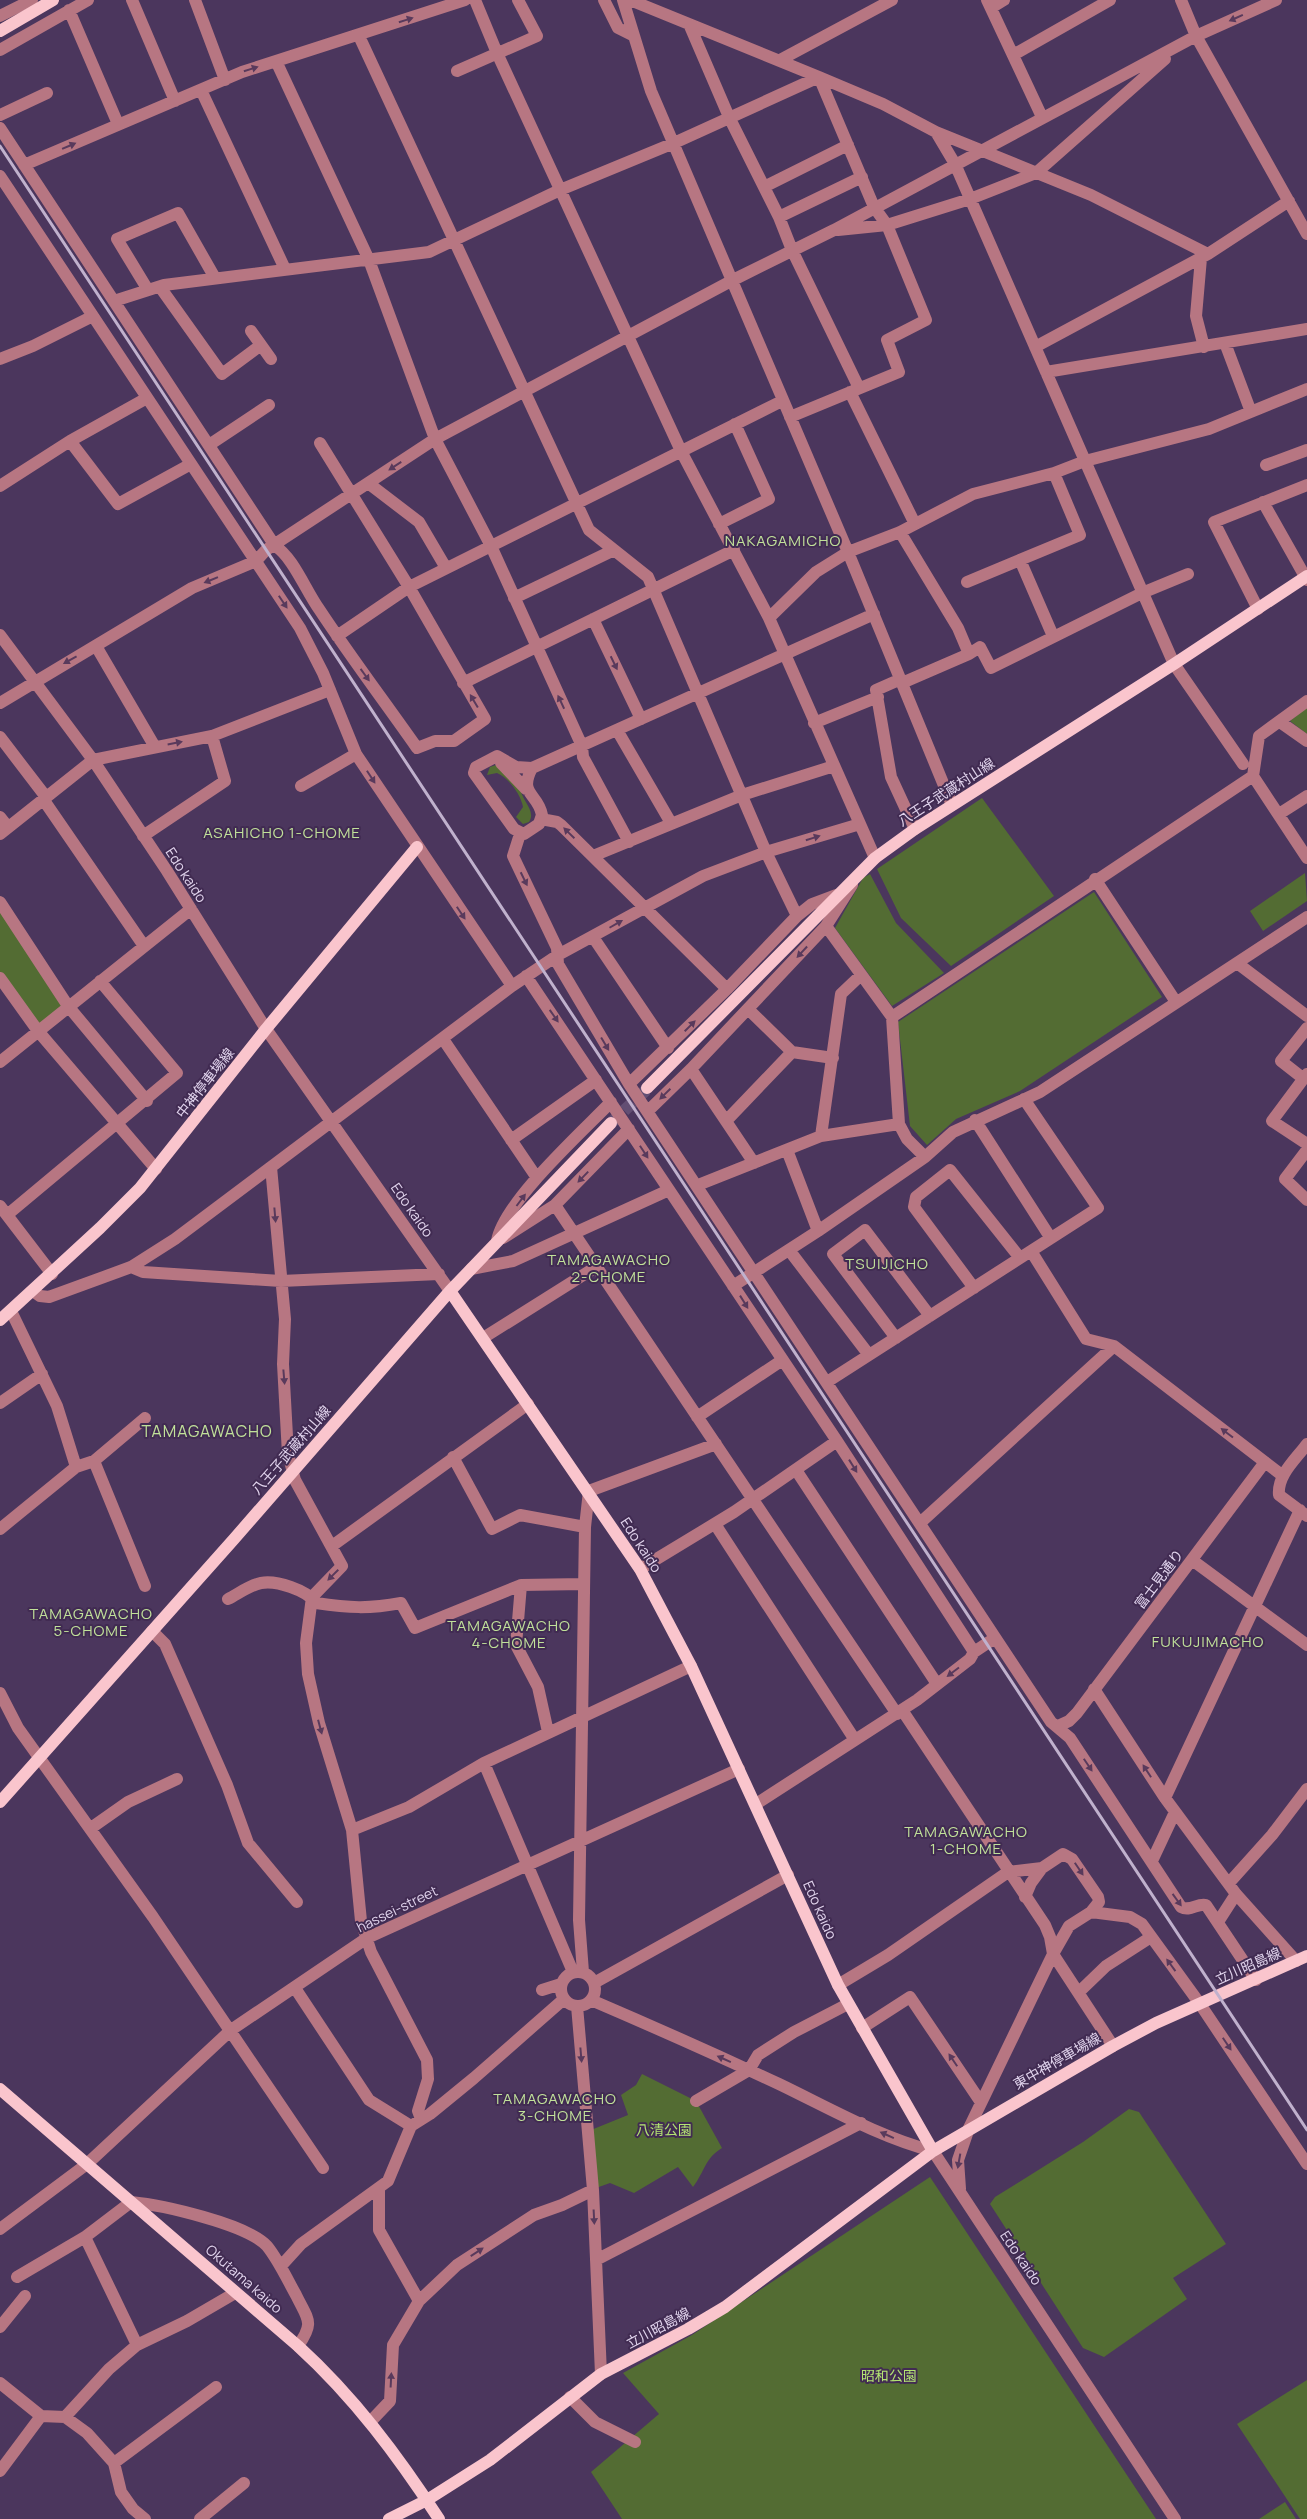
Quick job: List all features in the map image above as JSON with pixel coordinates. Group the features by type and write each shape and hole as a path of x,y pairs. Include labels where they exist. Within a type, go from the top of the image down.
{"main road":[{"path":"0,31 53,0"},
{"name":"八王子武蔵村山線","path":"648,1088 836,895 875,858 915,829 1306,578"},
{"name":"中神停車場線","path":"0,1320 100,1228 156,1169 266,1029 417,847"},
{"name":"八王子武蔵村山線","path":"0,1802 41,1758 450,1291 611,1124"},
{"name":"Edo kaido","path":"450,1291 589,1491 640,1569 691,1666 838,1985 933,2151"},
{"name":"立川昭島線","path":"1200,2004 1302,1959"},
{"name":"東中神停車場線","path":"933,2151 969,2128 1113,2046 1200,2004"},
{"name":"Okutama kaido","path":"0,2089 298,2346 339,2385 371,2421 439,2519"},
{"name":"立川昭島線","path":"389,2519 427,2500 490,2460 601,2374 688,2329 725,2307 933,2151"}],"street":[{"path":"0,16 32,0"},
{"path":"0,50 88,0"},
{"path":"132,0 175,101"},
{"path":"195,0 225,80"},
{"path":"24,165 225,80 276,61 359,36 465,0"},
{"path":"475,0 497,53 681,451 734,550 786,654 814,723 875,858"},
{"path":"457,71 537,36 518,0"},
{"path":"604,0 618,28 634,36"},
{"path":"623,0 651,91 848,552 952,805"},
{"path":"630,0 780,60 883,104 936,132 1091,195 1205,256"},
{"path":"780,60 892,0"},
{"path":"1004,0 989,4 1042,117"},
{"path":"1013,55 1110,0"},
{"path":"1181,0 1196,36 1307,234"},
{"path":"0,703 192,588 256,561 261,554 435,439 732,280 834,230 1196,36 1276,0"},
{"path":"69,10 118,124"},
{"path":"689,24 729,116 779,217 915,524"},
{"path":"359,36 589,530 648,577 766,852 797,916"},
{"path":"834,230 887,225 970,199 1036,173 1180,45"},
{"path":"276,61 369,260 435,439 491,546 582,746 583,756 629,842"},
{"path":"114,301 154,288 215,278 429,252 560,190 674,143 729,116 819,77"},
{"path":"790,418 899,372 886,340 926,320 887,225 874,207 819,77"},
{"path":"201,90 285,269"},
{"path":"0,115 47,93"},
{"path":"0,128 275,546 288,558 337,636 416,748 435,741 454,741 485,720 409,587 320,443"},
{"path":"936,132 955,164 1174,664 1243,764"},
{"path":"764,187 848,145"},
{"path":"0,176 300,628 330,690 356,754 512,986"},
{"path":"779,217 862,177"},
{"path":"1035,347 1205,256 1289,201"},
{"path":"215,278 210,266 178,213 116,239 222,374 261,345"},
{"path":"1204,347 1196,316 1205,256"},
{"path":"0,359 33,346 93,316"},
{"path":"1046,372 1307,329"},
{"path":"251,331 271,359"},
{"path":"1225,343 1251,412"},
{"path":"769,618 816,572 848,552 900,532 973,494 1054,473 1085,461 1209,429 1307,389"},
{"path":"0,486 70,441 147,398"},
{"path":"337,636 409,587 782,401"},
{"path":"209,445 269,404"},
{"path":"719,524 769,499 735,424"},
{"path":"70,441 118,504 191,464"},
{"path":"1266,465 1307,450"},
{"path":"967,582 1080,535 1054,473"},
{"path":"368,483 419,522 446,568"},
{"path":"1258,609 1214,522 1307,485"},
{"path":"1263,502 1306,578"},
{"path":"900,532 958,628 969,654"},
{"path":"514,598 614,550"},
{"path":"463,683 734,550"},
{"path":"1020,560 1053,636"},
{"path":"915,829 891,777 876,690 969,654 980,647 991,668 1142,593 1188,574"},
{"path":"520,834 510,824 474,773 476,767 490,758 496,756 516,767 532,768 874,614"},
{"path":"593,619 641,719"},
{"name":"Edo kaido","path":"0,636 92,760 191,909 266,1029 450,1291"},
{"path":"96,646 155,747"},
{"path":"0,817 4,831 92,760 212,736 330,690"},
{"path":"814,723 878,697"},
{"path":"1307,701 1259,736 1253,776 1307,858"},
{"path":"1280,722 1307,741"},
{"path":"617,730 671,823"},
{"path":"143,836 225,780 212,736"},
{"path":"0,737 45,798 144,946"},
{"path":"301,786 356,754"},
{"path":"490,758 498,761 526,789 541,811 541,819 536,827 524,834 520,834"},
{"path":"593,856 742,795 834,766"},
{"path":"526,789 526,781 532,768"},
{"path":"892,1017 1095,879 1253,776"},
{"path":"1279,814 1307,796"},
{"path":"541,819 557,822 728,989"},
{"path":"33,1291 40,1296 49,1297 131,1267 175,1239 444,1039 512,986 558,955 703,876 766,852 860,824"},
{"path":"520,834 513,856 557,948 558,964 629,1084 698,1185 995,1638 1052,1722 1070,1738 1181,1907 1189,1909 1202,1904 1206,1905 1256,1980"},
{"path":"648,1111 691,1069 826,926 861,871"},
{"path":"1095,879 1176,1002"},
{"path":"629,1084 728,989 797,916 812,904 836,895"},
{"path":"0,902 68,1006 147,1101"},
{"path":"0,1062 191,909"},
{"path":"733,1286 925,1158 953,1132 975,1120 1024,1100 1307,917"},
{"path":"826,926 892,1017 899,1124 907,1139 925,1158"},
{"path":"593,937 668,1048"},
{"path":"1237,964 1307,1016"},
{"path":"822,1136 834,1058 841,994 861,975"},
{"path":"526,976 781,1360 837,1441 974,1652"},
{"path":"0,978 38,1031 156,1169"},
{"path":"52,1274 4,1210 118,1124 147,1101 177,1073 100,981"},
{"path":"748,1009 792,1052 834,1058"},
{"path":"1307,1028 1281,1062 1305,1076 1272,1121 1307,1144"},
{"path":"444,1039 537,1178"},
{"path":"726,1122 792,1052"},
{"path":"691,1069 754,1163"},
{"path":"511,1140 596,1080"},
{"path":"827,1382 1050,1237 1098,1208 1024,1100"},
{"path":"497,1241 500,1228 537,1178 611,1102"},
{"path":"975,1120 1050,1237"},
{"path":"698,1185 822,1136 899,1124"},
{"path":"497,1241 555,1206 629,1129"},
{"path":"787,1150 818,1231"},
{"path":"1307,1150 1285,1179 1307,1200"},
{"path":"271,1166 285,1319 284,1364 288,1454 294,1480 342,1566 312,1597 306,1643 308,1674 319,1722 352,1830 361,1921 367,1938 427,2060 428,2079 416,2123 388,2181 379,2190 302,2244 281,2266"},
{"path":"974,1288 914,1207 916,1196 950,1170 1025,1254 1086,1339 1114,1346 1283,1476"},
{"path":"471,1269 513,1261 669,1190"},
{"path":"555,1206 1044,1925 1050,1937 1053,1954 1113,2046"},
{"path":"896,1338 833,1254 865,1230 930,1316"},
{"path":"789,1250 869,1355"},
{"path":"483,1338 596,1266"},
{"path":"131,1267 143,1272 281,1281 439,1274"},
{"path":"11,1311 58,1406 76,1466"},
{"path":"920,1523 1114,1346"},
{"path":"697,1417 781,1360"},
{"path":"0,1403 42,1374"},
{"path":"332,1546 528,1404"},
{"path":"0,1529 76,1466 94,1461 145,1418"},
{"path":"640,1569 715,1524 837,1441"},
{"path":"578,1972 585,1527 589,1491 716,1444"},
{"path":"1165,1798 1255,1607 1303,1513 1279,1495 1278,1487 1283,1476 1307,1444"},
{"path":"453,1457 492,1529 520,1516 585,1527"},
{"path":"94,1461 145,1586"},
{"name":"富士見通り","path":"1058,1726 1069,1721 1265,1462"},
{"path":"796,1470 937,1684"},
{"path":"715,1524 855,1740"},
{"path":"1192,1560 1307,1645"},
{"path":"228,1599 260,1583 281,1585 312,1597 316,1602 339,1607 368,1609 401,1603 415,1628 521,1585 584,1584"},
{"path":"521,1585 516,1645 538,1687 548,1732"},
{"path":"152,1631 165,1644 227,1784 248,1843 297,1902"},
{"path":"756,1804 899,1712 970,1659 974,1652 995,1638"},
{"path":"352,1830 409,1807 484,1763 691,1666"},
{"path":"1094,1689 1165,1798 1232,1888 1302,1959"},
{"path":"0,1693 18,1728 41,1758 231,2030 323,2168"},
{"path":"484,1763 528,1865 578,1972 594,1983 595,1992 591,2000 576,2006"},
{"name":"hassei-street","path":"0,2229 87,2164 231,2030 367,1938 739,1769"},
{"path":"90,1828 128,1802 177,1779"},
{"path":"1218,1922 1232,1888 1307,1788"},
{"path":"1152,1862 1175,1812"},
{"path":"1025,1897 1031,1883 1042,1868 1063,1854 1069,1855 1098,1897 1098,1902 1091,1912 1070,1926 1061,1929 1044,1925"},
{"path":"838,1985 888,1956 1008,1872 1042,1868"},
{"path":"594,1983 788,1875"},
{"path":"1091,1912 1137,1919 1200,2004 1307,2164"},
{"path":"961,2195 958,2184 958,2160 969,2128 980,2101 1053,1954 1070,1926"},
{"path":"1079,1992 1106,1966 1151,1937"},
{"path":"542,1990 561,1984 566,1977 578,1972"},
{"path":"561,1984 564,1999 576,2006"},
{"path":"295,1988 369,2100 416,2123"},
{"path":"862,2028 910,1997 980,2101"},
{"path":"416,2123 474,2078 564,1999"},
{"path":"591,2000 749,2070 912,2146 933,2151"},
{"path":"696,2101 749,2070 758,2055 794,2032 848,2004"},
{"path":"576,2006 592,2190 601,2374"},
{"path":"596,2260 861,2123"},
{"name":"Edo kaido","path":"933,2151 1175,2519"},
{"path":"379,2190 379,2230 419,2301"},
{"path":"371,2421 390,2401 393,2346 419,2301 457,2265 534,2214 562,2205 592,2190"},
{"path":"17,2277 85,2237 131,2202 159,2204 241,2230 257,2237 267,2246 281,2266 310,2326 298,2346"},
{"path":"85,2237 137,2345"},
{"path":"65,2417 109,2369 137,2345 235,2293"},
{"path":"0,2327 24,2296"},
{"path":"0,2383 41,2416 65,2417 87,2434 114,2463 121,2492 132,2509 145,2519"},
{"path":"114,2463 216,2387"},
{"path":"570,2397 595,2422 635,2442"},
{"path":"0,2471 41,2416"},
{"path":"200,2519 244,2484"}],"green space":[{"path":"1307,707 1307,734 1290,721"},
{"path":"496,765 520,786 531,813 529,822 523,824 516,817 523,807 514,787 497,773 487,775 490,767"},
{"path":"982,798 1054,896 951,966 901,918 877,869"},
{"path":"1305,873 1307,901 1263,931 1250,911"},
{"path":"870,874 896,923 944,973 892,1006 835,928 863,878"},
{"path":"1094,892 1162,997 1020,1091 956,1119 927,1145 910,1126 898,1022"},
{"path":"0,907 64,1005 37,1027 0,975"},
{"name":"八清公園","path":"642,2074 696,2101 722,2148 712,2156 693,2187 678,2167 634,2193 610,2183 596,2188 591,2130 628,2115 621,2095 636,2085"},
{"path":"1129,2109 1139,2112 1226,2244 1173,2278 1187,2299 1104,2357 1083,2348 990,2204 995,2197 1083,2142"},
{"name":"昭和公園","path":"930,2177 1156,2519 622,2519 591,2472 659,2414 623,2373 692,2335"},
{"path":"1307,2380 1307,2519 1300,2519 1237,2424"},
{"path":"1285,2502 1296,2519 1259,2519"}],"tunnel":[{"path":"611,1123 646,1090"}],"railway":[{"path":"0,146 1307,2130"}],"district":[{"name":"NAKAGAMICHO","path":"783,541"},
{"name":"ASAHICHO 1-CHOME","path":"282,833"},
{"name":"TSUIJICHO","path":"887,1264"},
{"name":"TAMAGAWACHO 2-CHOME","path":"609,1268"},
{"name":"TAMAGAWACHO","path":"207,1431"},
{"name":"TAMAGAWACHO 5-CHOME","path":"91,1622"},
{"name":"TAMAGAWACHO 4-CHOME","path":"509,1634"},
{"name":"FUKUJIMACHO","path":"1208,1642"},
{"name":"TAMAGAWACHO 1-CHOME","path":"966,1840"},
{"name":"TAMAGAWACHO 3-CHOME","path":"555,2108"}]}
